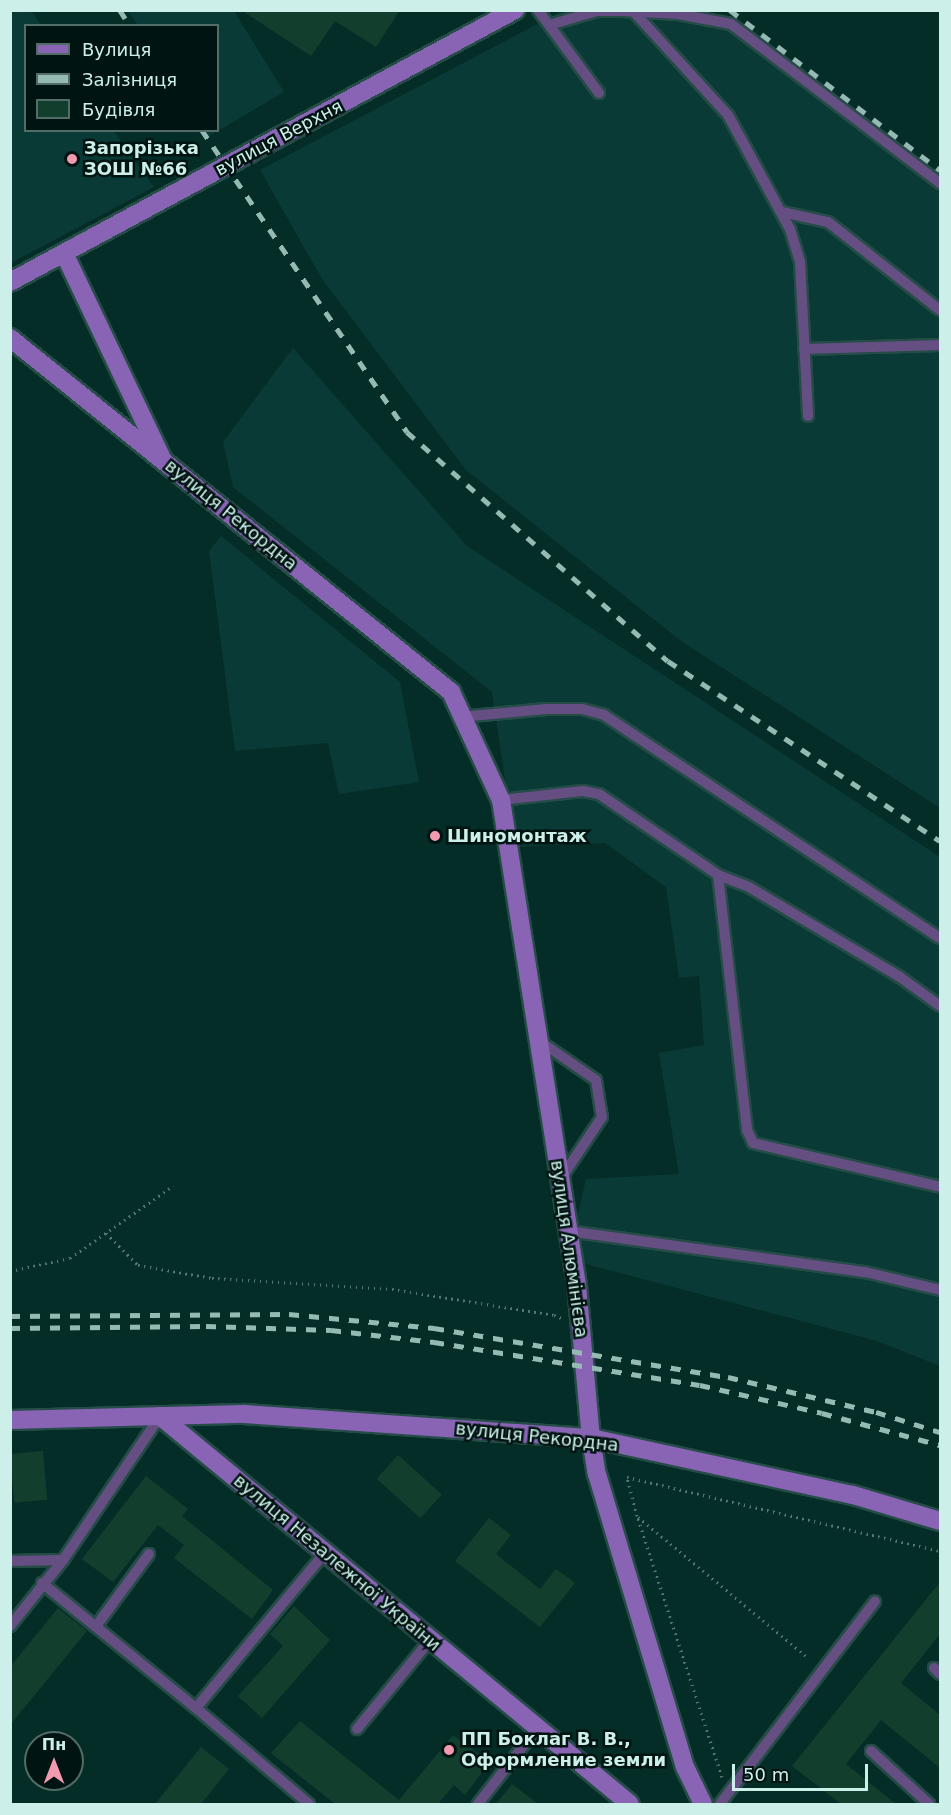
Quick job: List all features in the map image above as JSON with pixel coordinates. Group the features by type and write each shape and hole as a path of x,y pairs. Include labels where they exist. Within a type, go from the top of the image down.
{"street":[{"name":"вулиця Верхня","path":"10,282 515,10"},
{"path":"64,253 163,460"},
{"name":"вулиця Рекордна","path":"10,338 451,692"},
{"name":"вулиця Алюмінієва","path":"451,692 460,717 501,800 568,1231 597,1474 682,1756 703,1804"},
{"name":"вулиця Рекордна","path":"160,1416 244,1414 591,1438 853,1495 940,1521"},
{"path":"10,1420 160,1416"},
{"name":"вулиця Незалежної України","path":"160,1416 324,1554 630,1804"}],"lane":[{"path":"538,10 599,93"},
{"path":"549,25 597,11 678,14 731,24 940,183"},
{"path":"633,11 728,115 782,212 800,262 808,416"},
{"path":"782,212 828,222 940,310"},
{"path":"804,349 940,345"},
{"path":"460,717 547,709 582,710 604,715 940,938"},
{"path":"501,800 584,791 599,794 718,876 749,887 900,977 940,1006"},
{"path":"718,876 747,1130 753,1143 940,1187"},
{"path":"538,1040 596,1080 602,1117 560,1180"},
{"path":"568,1231 866,1272 940,1290"},
{"path":"10,1626 42,1583 63,1560 160,1416"},
{"path":"97,1625 149,1554"},
{"path":"196,1708 324,1554"},
{"path":"10,1561 63,1560"},
{"path":"42,1583 97,1625 309,1804"},
{"path":"720,1804 875,1601"},
{"path":"357,1729 430,1640"},
{"path":"478,1804 537,1728"},
{"path":"871,1751 928,1804"}],"path":[{"path":"10,1271 70,1258 173,1186"},
{"path":"106,1233 138,1265 212,1278 392,1289 554,1315 581,1326"},
{"path":"728,1794 636,1516 627,1478 940,1551"},
{"path":"636,1516 807,1658"}],"shaded area":[{"name":"Запорізька ЗОШ №66","path":"11,10 31,11 40,24 24,24 24,132 115,132 154,187 11,263"},
{"path":"702,10 940,190 940,808 681,641 466,470 322,279 260,170 562,11"},
{"path":"128,11 234,11 284,92 219,130 219,24 137,24"},
{"path":"293,348 467,546 940,857 940,1366 877,1341 582,1263 575,1226 586,1179 679,1174 659,1053 704,1045 699,976 679,978 666,887 605,843 515,847 492,692 233,487 223,442"},
{"path":"221,536 400,682 419,782 339,794 328,743 235,751 209,551"}],"building":[{"path":"241,10 400,10 376,47 335,21 311,56"},
{"path":"43,1451 47,1500 14,1503 10,1454"},
{"path":"398,1455 442,1494 420,1518 377,1479"},
{"path":"146,1476 188,1509 182,1516 273,1590 252,1619 174,1558 184,1545 158,1525 113,1582 82,1559"},
{"path":"489,1518 511,1535 496,1554 540,1589 556,1569 575,1583 540,1627 455,1561"},
{"path":"940,1582 940,1634 901,1683 940,1715 940,1768 881,1720 846,1764 896,1804 841,1804 792,1766"},
{"path":"294,1606 330,1640 262,1718 238,1696 283,1646 270,1634"},
{"path":"58,1608 87,1631 10,1725 10,1667"},
{"path":"300,1721 399,1800 453,1735 490,1762 465,1795 454,1785 438,1804 335,1804 271,1753"},
{"path":"201,1747 229,1769 201,1804 155,1804"},
{"path":"512,1784 538,1804 496,1804"}],"railway":[{"path":"120,10 129,24"},
{"path":"730,10 940,170"},
{"path":"203,132 407,432 668,661 940,841"},
{"path":"10,1316 289,1314 434,1328 728,1377 876,1412 940,1432"},
{"path":"10,1328 206,1326 331,1330 434,1342 700,1385 822,1413 940,1445"}],"place":[{"name":"Запорізька ЗОШ №66","path":"72,159"},
{"name":"Шиномонтаж","path":"435,836"},
{"name":"ПП Боклаг В. В., Оформление земли","path":"449,1750"}]}
